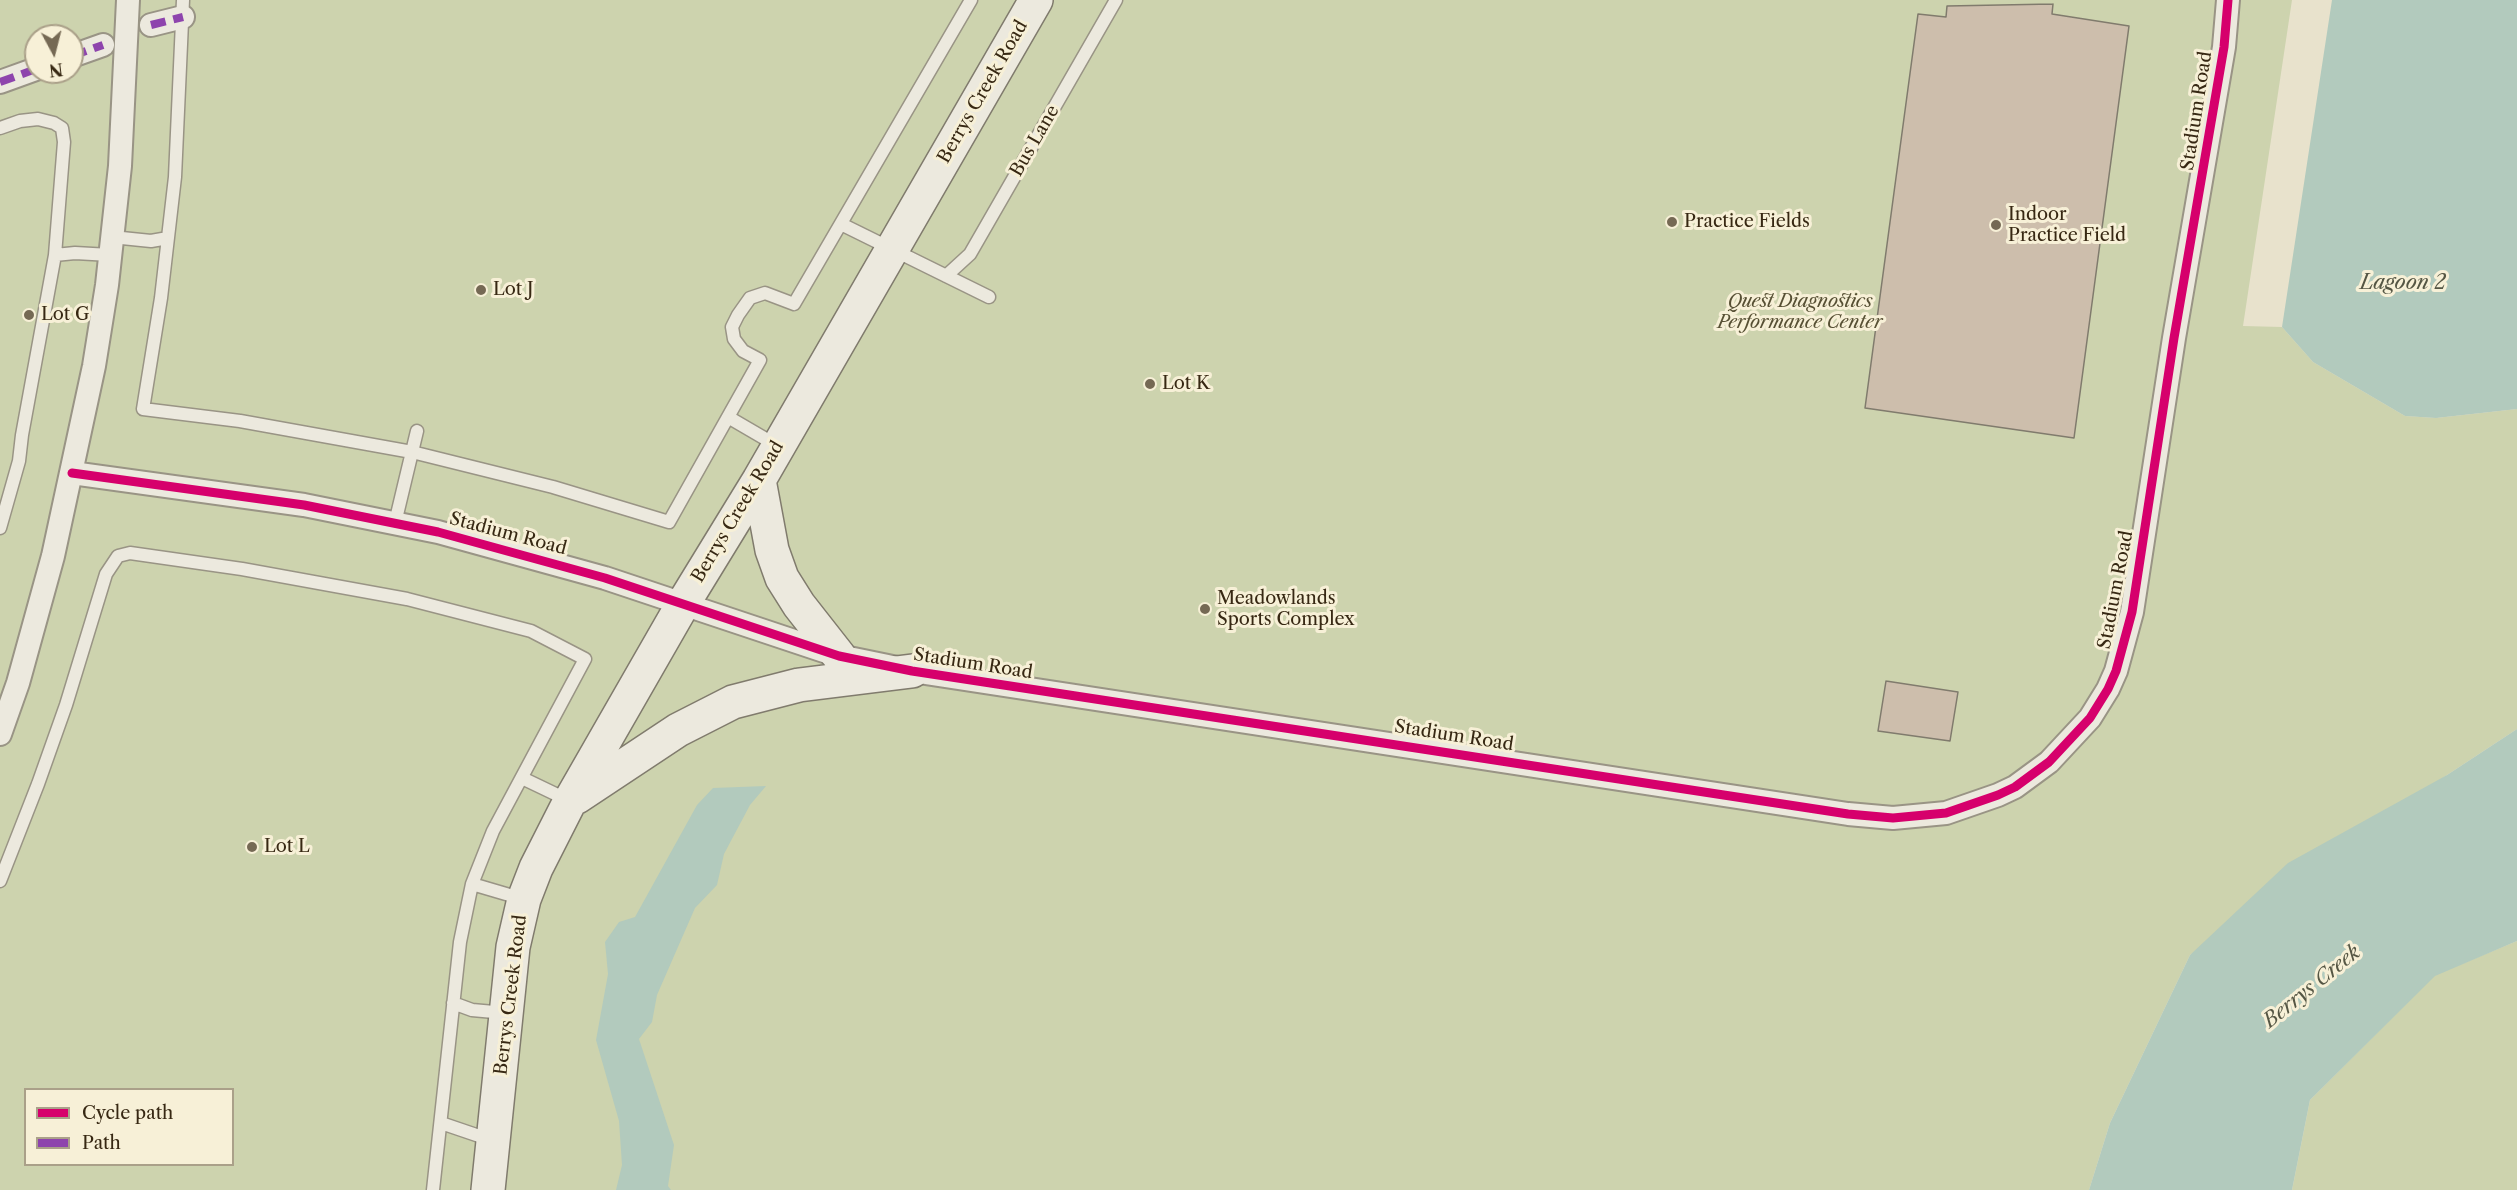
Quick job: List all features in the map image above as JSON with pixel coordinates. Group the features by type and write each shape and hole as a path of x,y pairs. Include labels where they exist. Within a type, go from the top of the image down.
{"street":[{"path":"0,734 18,683 42,599 94,366 111,246 124,117 128,0"},
{"name":"Berrys Creek Road","path":"488,1190 513,947 524,899 541,859 570,801 683,604 759,480 1036,0"},
{"name":"Stadium Road","path":"72,472 112,480 240,495 395,523 547,561 839,656 912,671 1872,817 1928,816 1965,808 2015,787 2049,762 2078,732 2108,689 2123,650 2132,612 2174,338 2224,47 2228,0"},
{"path":"151,25 183,8"},
{"path":"84,52 103,45"},
{"path":"0,82 24,73"},
{"path":"759,480 772,550 782,578 799,605 839,656"},
{"path":"570,801 670,735 733,702 800,685 912,671"}],"lane":[{"path":"183,8 178,130 168,238 160,308 143,409 240,421 412,452 544,484 669,522 760,360 743,351 734,339 732,327 738,315 750,298 765,292 795,304 971,0"},
{"name":"Bus Lane","path":"946,276 970,254 1116,0"},
{"path":"0,128 20,121 38,119 54,123 62,128 64,142 55,255 19,461 0,528"},
{"path":"841,224 989,297"},
{"path":"55,255 168,238"},
{"path":"728,417 778,446"},
{"path":"395,523 417,431"},
{"path":"0,880 66,705 105,574 118,556 130,553 242,569 407,599 531,631 585,659 493,831 472,884 460,942 434,1190"},
{"path":"522,778 570,801"},
{"path":"472,884 524,899"},
{"path":"453,1003 472,1010 505,1013"},
{"path":"441,1123 494,1141"}],"green space":[{"name":"Meadowlands Sports Complex","path":"0,0 2292,0 2243,326 2282,327 2313,362 2405,416 2436,418 2517,409 2517,729 2447,775 2190,955 2110,1123 2089,1190 0,1190"},
{"path":"2517,941 2517,1190 2292,1190 2310,1100 2435,975"}],"water":[{"name":"Lagoon 2","path":"2332,0 2517,0 2517,409 2436,418 2405,416 2313,362 2282,327"},
{"name":"Berrys Creek","path":"2517,729 2517,941 2435,976 2310,1100 2292,1190 2089,1190 2110,1123 2190,955 2288,863 2447,775"},
{"path":"766,786 750,805 724,854 717,885 695,908 657,995 652,1022 639,1039 674,1145 668,1186 671,1190 616,1190 622,1165 619,1121 596,1040 608,974 605,942 619,922 635,917 697,805 713,788"}],"building":[{"name":"Indoor Practice Field","path":"2053,4 2052,14 2129,26 2074,438 1865,408 1918,14 1946,17 1947,6"},
{"path":"1886,681 1958,692 1950,741 1878,731"}],"marked path":[{"path":"151,25 183,17"},
{"path":"84,52 103,45"},
{"path":"0,82 24,73"}],"cycle path":[{"path":"72,473 304,505 438,532 605,578 839,656 912,671 1848,814 1893,818 1946,813 2015,787 2049,762 2090,718 2116,671 2132,612 2174,338 2224,47 2228,0"}],"place":[{"name":"Practice Fields","path":"1672,222"},
{"name":"Indoor Practice Field","path":"1996,225"},
{"name":"Lot J","path":"481,290"},
{"name":"Lot G","path":"29,315"},
{"name":"Lot K","path":"1150,384"},
{"name":"Meadowlands Sports Complex","path":"1205,609"},
{"name":"Lot L","path":"252,847"}],"park label":[{"name":"Quest Diagnostics Performance Center","path":"1800,312"}]}
